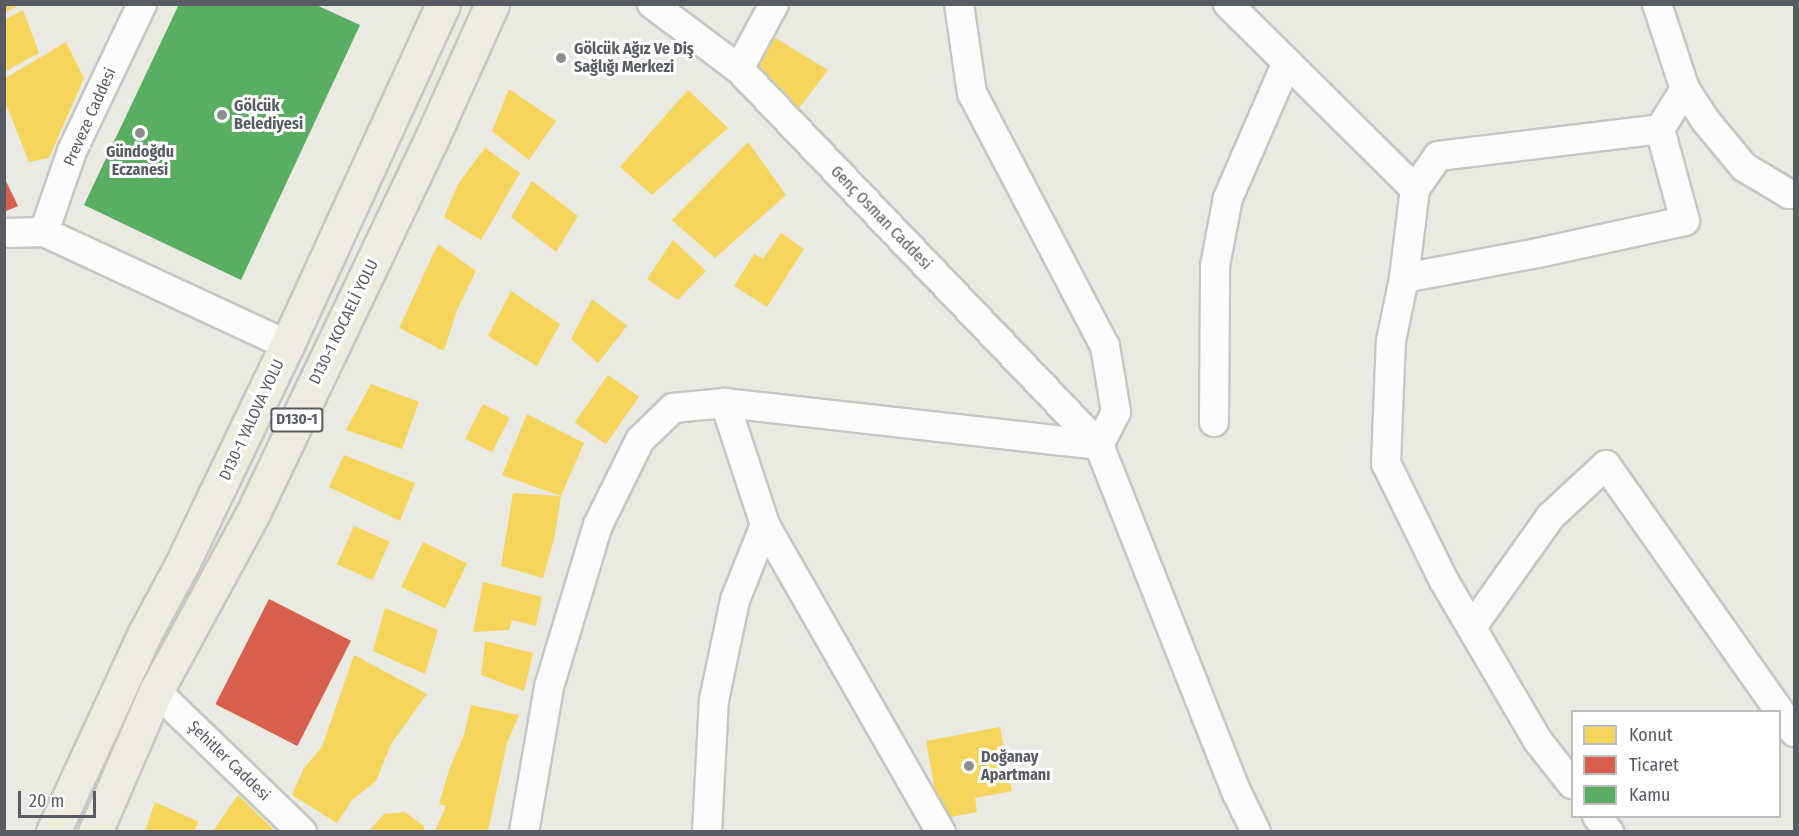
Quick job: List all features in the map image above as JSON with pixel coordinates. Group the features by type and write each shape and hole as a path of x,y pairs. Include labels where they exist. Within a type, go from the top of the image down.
{"highway":[{"name":"D130-1 YALOVA YOLU","path":"53,831 145,633 197,534 287,345 443,4"},
{"name":"D130-1 KOCAELİ YOLU","path":"95,831 156,691 258,502 431,140 492,4"}],"street":[{"name":"Preveze Caddesi","path":"44,232 72,151 142,4"},
{"name":"Genç Osman Caddesi","path":"652,4 739,69 1099,445"},
{"path":"739,69 774,4"},
{"path":"959,4 972,93 1105,346 1116,412 1099,445 1237,793 1256,831"},
{"path":"1228,4 1415,189"},
{"path":"1657,4 1685,89 1705,120 1744,167 1790,194 1794,194"},
{"path":"1214,422 1215,266 1228,198 1287,62"},
{"path":"1404,278 1538,253 1685,221 1660,129 1685,89"},
{"path":"1571,783 1539,741 1444,581 1386,463 1391,341 1404,278 1415,189 1438,156 1660,129"},
{"path":"4,233 44,232 287,345"},
{"path":"524,831 549,687 598,525 640,440 673,408 725,403 1099,445"},
{"path":"725,403 765,525 941,831"},
{"path":"1472,627 1551,516 1606,465 1779,710"},
{"path":"707,831 714,700 735,600 765,525"},
{"name":"Şehitler Caddesi","path":"156,691 302,831"},
{"path":"1781,714 1794,732"},
{"path":"1599,818 1609,831"}],"building: Konut":[{"path":"4,5 15,5 16,7 4,13"},
{"path":"23,10 39,53 4,72 4,20"},
{"path":"772,36 828,70 799,108 756,66"},
{"path":"66,42 84,78 49,158 29,162 4,99 4,79"},
{"path":"509,89 556,121 529,160 492,131"},
{"path":"688,90 728,128 652,195 620,167"},
{"path":"748,142 786,195 715,258 672,220"},
{"path":"485,148 520,173 481,240 444,217 458,184"},
{"path":"532,181 578,216 556,252 511,217"},
{"path":"781,233 804,249 767,307 734,286 754,254 763,259"},
{"path":"673,240 706,271 678,300 647,279"},
{"path":"438,244 476,271 457,310 444,351 399,328"},
{"path":"511,291 560,324 537,366 488,336"},
{"path":"592,299 627,326 598,363 571,339"},
{"path":"608,375 639,397 606,444 575,423"},
{"path":"371,384 419,402 402,449 346,430"},
{"path":"483,404 510,418 492,452 465,439"},
{"path":"527,414 584,443 561,496 502,475"},
{"path":"344,455 415,483 400,521 329,487"},
{"path":"513,493 561,496 555,535 543,578 501,566"},
{"path":"354,526 390,542 373,580 337,564"},
{"path":"423,542 467,563 445,608 401,587"},
{"path":"483,582 542,597 536,626 512,620 509,630 473,632"},
{"path":"385,608 438,630 425,674 373,651"},
{"path":"485,641 533,653 524,691 481,675"},
{"path":"354,655 427,694 391,744 376,781 352,800 337,823 292,795 304,768 322,747"},
{"path":"471,705 519,715 507,743 488,831 435,831 446,806 439,804 449,770 464,735"},
{"name":"Doğanay Apartmanı","path":"1000,727 1012,791 975,798 977,812 940,819 926,741"},
{"path":"238,795 275,831 213,831"},
{"path":"155,802 199,822 194,831 145,831"},
{"path":"405,812 424,826 424,831 369,831 384,814"}],"building: Ticaret":[{"path":"4,177 18,206 4,212"},
{"path":"269,599 351,641 297,746 215,704"}],"building: Kamu":[{"name":"Gölcük Belediyesi","path":"179,4 314,4 360,25 241,280 84,205"}],"place":[{"name":"Gölcük Ağız Ve Diş Sağlığı Merkezi","path":"561,58"},
{"name":"Gölcük Belediyesi","path":"222,115"},
{"name":"Gündoğdu Eczanesi","path":"140,133"},
{"name":"Doğanay Apartmanı","path":"969,766"}]}
